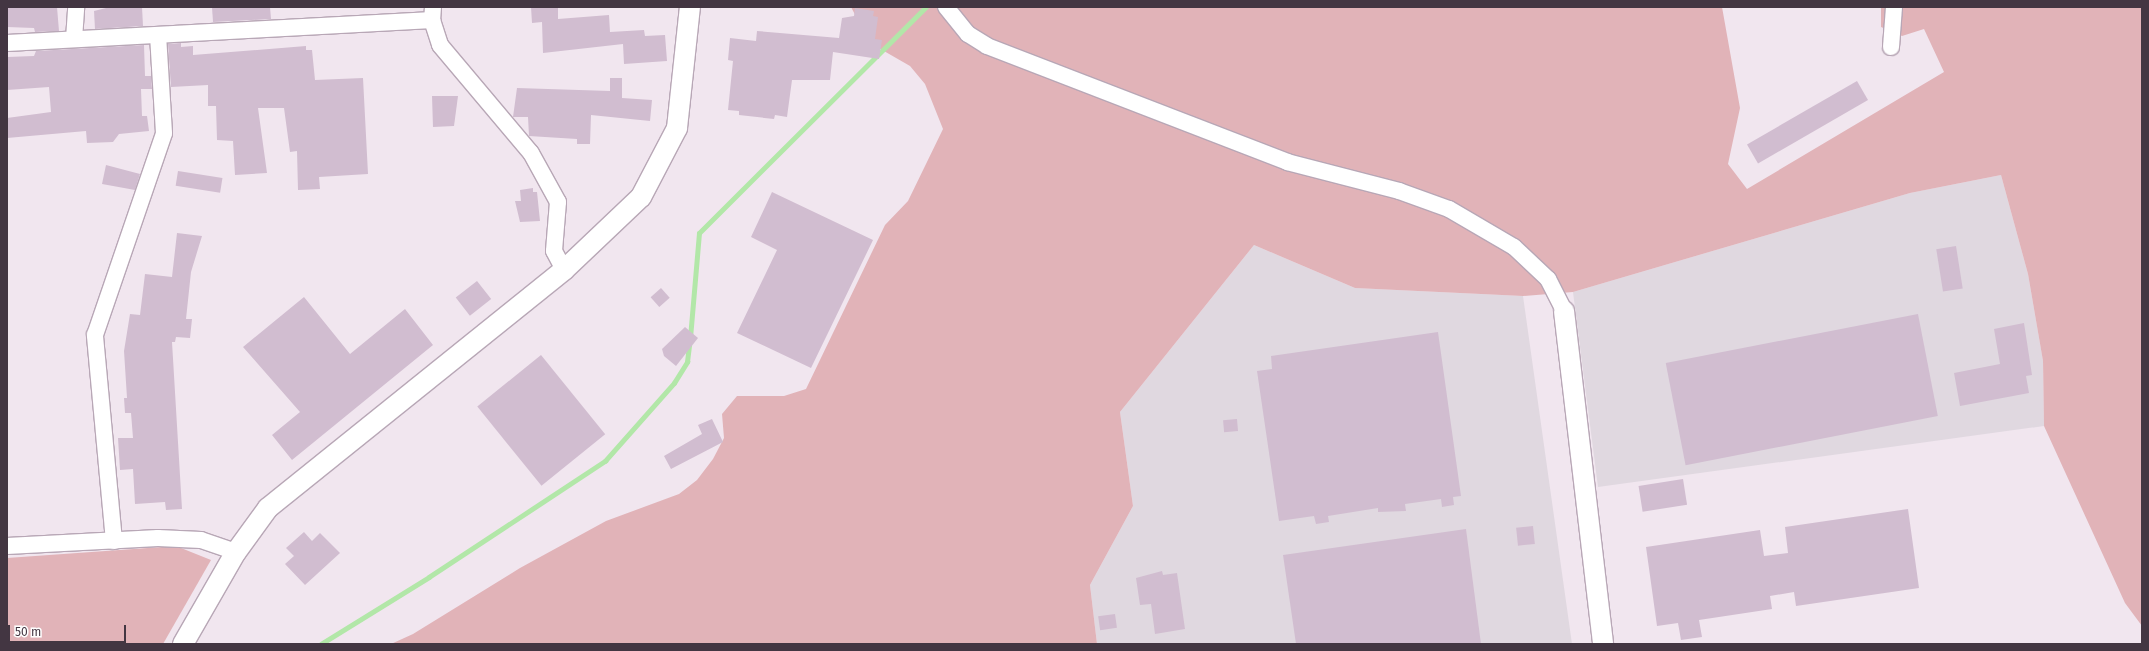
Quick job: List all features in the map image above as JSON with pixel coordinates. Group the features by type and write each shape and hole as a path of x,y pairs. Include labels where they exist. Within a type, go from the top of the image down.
{"street":[{"path":"74,39 76,7"},
{"path":"183,644 236,552 268,508 564,270 641,197 677,128 690,7"},
{"path":"946,7 968,34 987,46 1287,162 1399,191 1449,209 1514,247 1548,279 1564,311 1603,644"},
{"path":"1891,47 1894,7"},
{"path":"7,43 158,36 432,13 440,45 531,153 558,202 554,251 564,270"},
{"path":"114,541 96,335 164,133 158,36"},
{"path":"7,546 114,541 201,540 236,552"}],"shaded area":[{"path":"851,7 1722,7 1740,108 1728,164 1747,189 1944,72 1924,29 1902,36 1881,27 1881,7 2142,7 2142,626 2125,603 2044,426 2043,361 2028,274 2001,175 1910,193 1573,292 1523,296 1355,288 1254,245 1120,412 1133,506 1090,585 1097,644 391,644 413,634 520,568 606,521 679,494 697,480 713,459 724,438 722,414 737,396 784,396 806,389 885,225 908,201 943,129 925,84 910,66 870,43"},
{"path":"2001,175 2028,274 2043,361 2044,426 1598,487 1573,292 1910,193"},
{"path":"1254,245 1355,288 1523,296 1572,644 1097,644 1090,585 1133,506 1120,412"},
{"path":"176,546 211,560 163,644 7,644 7,558"}],"building":[{"path":"7,7 57,7 59,31 35,32 34,28 7,27"},
{"path":"110,7 142,7 143,26 95,29 94,11"},
{"path":"212,7 270,7 271,19 213,22"},
{"path":"531,7 558,7 558,19 609,15 610,32 644,30 645,36 665,35 667,61 624,64 623,44 543,53 542,22 532,23"},
{"path":"855,8 874,11 873,16 878,17 875,39 882,40 879,59 833,52 830,80 792,80 787,117 775,115 774,119 739,115 739,111 728,110 733,61 728,60 730,38 756,41 757,31 839,38 842,18 854,16"},
{"path":"181,43 181,47 193,46 193,55 306,46 306,50 312,50 315,80 363,78 368,174 319,177 320,189 298,190 297,151 290,152 284,108 258,108 267,173 235,175 233,141 217,140 216,106 208,106 208,85 171,87 168,44"},
{"path":"144,45 145,76 151,76 152,89 141,89 142,116 147,116 149,131 119,134 113,142 87,143 86,131 7,138 7,118 51,112 49,87 7,90 7,57 34,56 36,51"},
{"path":"610,78 622,78 622,98 652,100 650,121 591,115 590,144 577,144 577,139 529,136 528,117 513,117 517,88 610,91"},
{"path":"1857,81 1868,100 1758,164 1747,144"},
{"path":"432,96 458,96 454,126 433,127"},
{"path":"106,165 140,174 135,190 102,184"},
{"path":"178,171 222,178 220,193 176,186"},
{"path":"533,188 533,192 537,192 540,221 520,222 515,201 521,201 520,190"},
{"path":"772,192 873,240 811,368 737,333 777,250 751,237"},
{"path":"177,233 202,236 191,272 186,319 192,319 190,338 176,337 175,342 172,342 182,509 166,510 165,502 135,504 133,469 120,470 118,438 133,438 131,413 125,413 124,398 127,398 124,351 130,314 140,315 145,274 172,277"},
{"path":"1956,246 1963,288 1943,292 1936,249"},
{"path":"477,281 491,299 470,316 456,298"},
{"path":"661,288 670,298 659,307 651,297"},
{"path":"304,297 350,354 405,309 433,345 292,460 272,435 300,412 243,347"},
{"path":"1918,314 1938,416 1686,465 1666,363"},
{"path":"2024,323 2032,375 2026,376 2029,393 1960,406 1954,373 2000,364 1994,329"},
{"path":"685,327 698,338 676,366 664,356 662,349"},
{"path":"1438,332 1461,496 1453,497 1454,505 1442,507 1441,499 1405,504 1406,511 1378,512 1378,508 1328,516 1329,522 1316,524 1314,516 1279,521 1257,371 1272,369 1271,356"},
{"path":"541,355 605,434 541,486 477,407"},
{"path":"712,419 723,442 671,469 664,456 702,434 698,425"},
{"path":"1237,419 1238,431 1224,432 1223,420"},
{"path":"1683,479 1687,505 1643,512 1639,486"},
{"path":"1908,509 1919,588 1796,606 1794,592 1770,596 1772,609 1699,620 1702,637 1681,640 1678,623 1657,626 1646,547 1760,530 1764,556 1788,553 1785,527"},
{"path":"1533,526 1535,544 1518,546 1516,528"},
{"path":"1466,529 1481,644 1296,644 1283,555"},
{"path":"304,532 312,541 320,533 340,553 305,585 285,564 294,556 286,548"},
{"path":"1162,571 1163,575 1177,573 1185,629 1155,634 1151,604 1140,605 1136,578"},
{"path":"1115,614 1117,628 1100,630 1098,616"}],"waterway":[{"path":"690,338 699,233 926,7"},
{"path":"321,644 429,577 605,461 674,383 687,362 689,345"}]}
